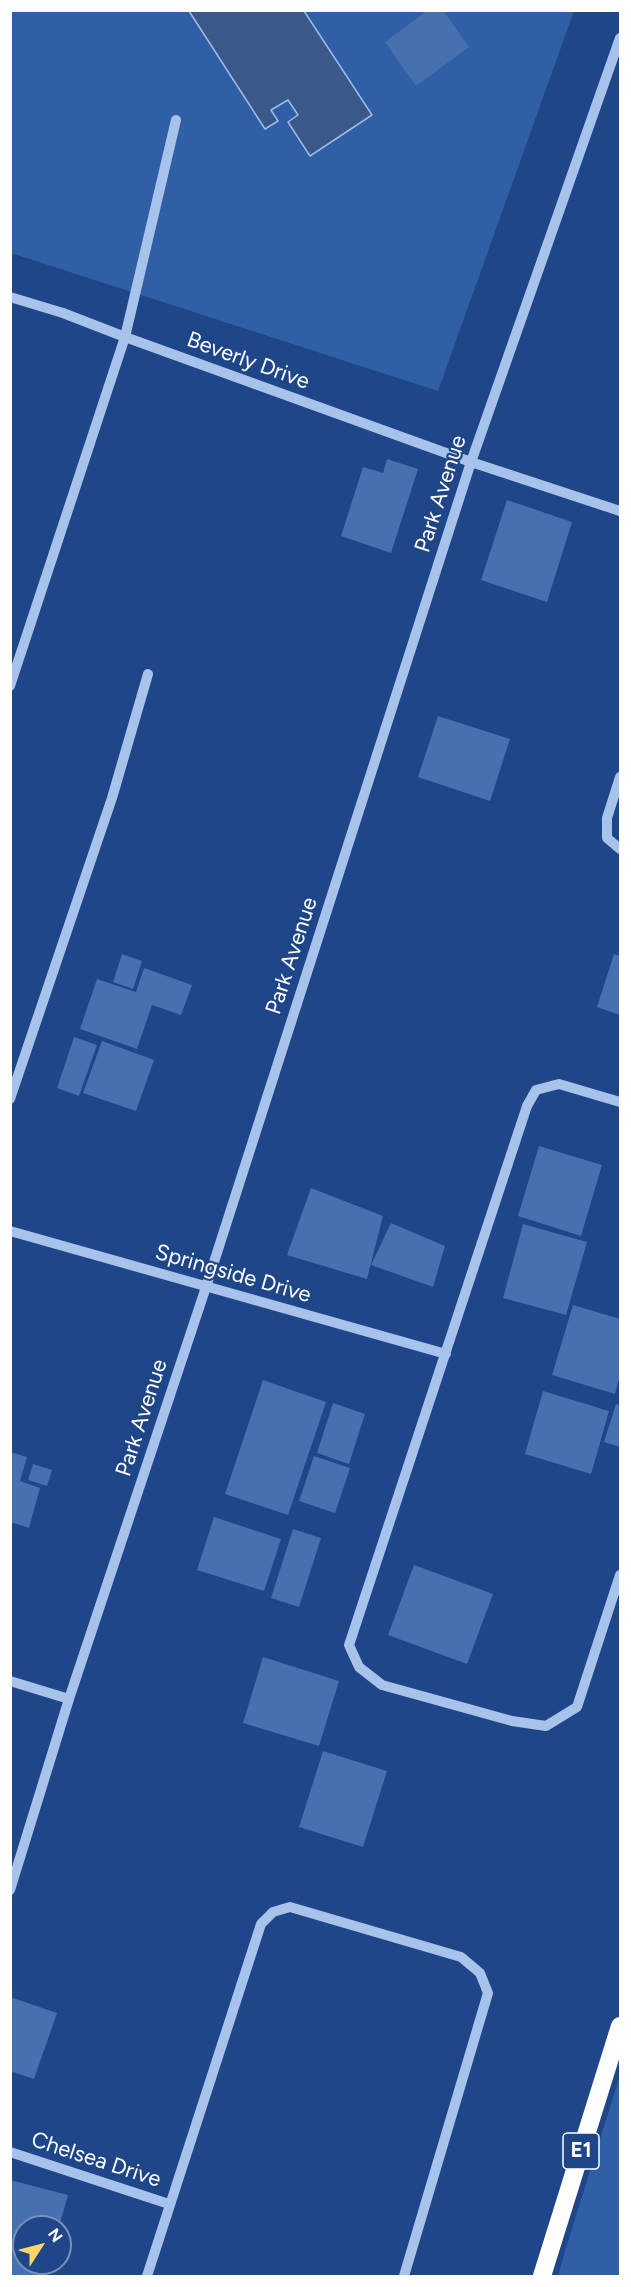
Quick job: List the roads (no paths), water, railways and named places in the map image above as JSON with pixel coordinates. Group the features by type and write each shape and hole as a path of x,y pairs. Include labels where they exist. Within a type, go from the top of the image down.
{"highway":[{"name":"E1","path":"542,2277 621,2026"}],"street":[{"name":"Park Avenue","path":"10,1890 69,1699 206,1287 471,462 621,38"},
{"path":"10,686 125,338 176,120"},
{"name":"Beverly Drive","path":"10,297 63,313 125,338 471,462 621,511"},
{"path":"10,1099 112,798 148,674"},
{"path":"621,777 607,818 607,838 621,849"},
{"path":"621,1102 559,1084 536,1090 528,1106 349,1645 359,1667 382,1685 512,1720 546,1725 577,1707 621,1575"},
{"name":"Springside Drive","path":"10,1231 446,1354"},
{"path":"10,1681 69,1699"},
{"path":"147,2277 261,1924 273,1911 290,1907 461,1957 480,1972 488,1993 404,2277"},
{"name":"Chelsea Drive","path":"10,2152 169,2204"}]}
